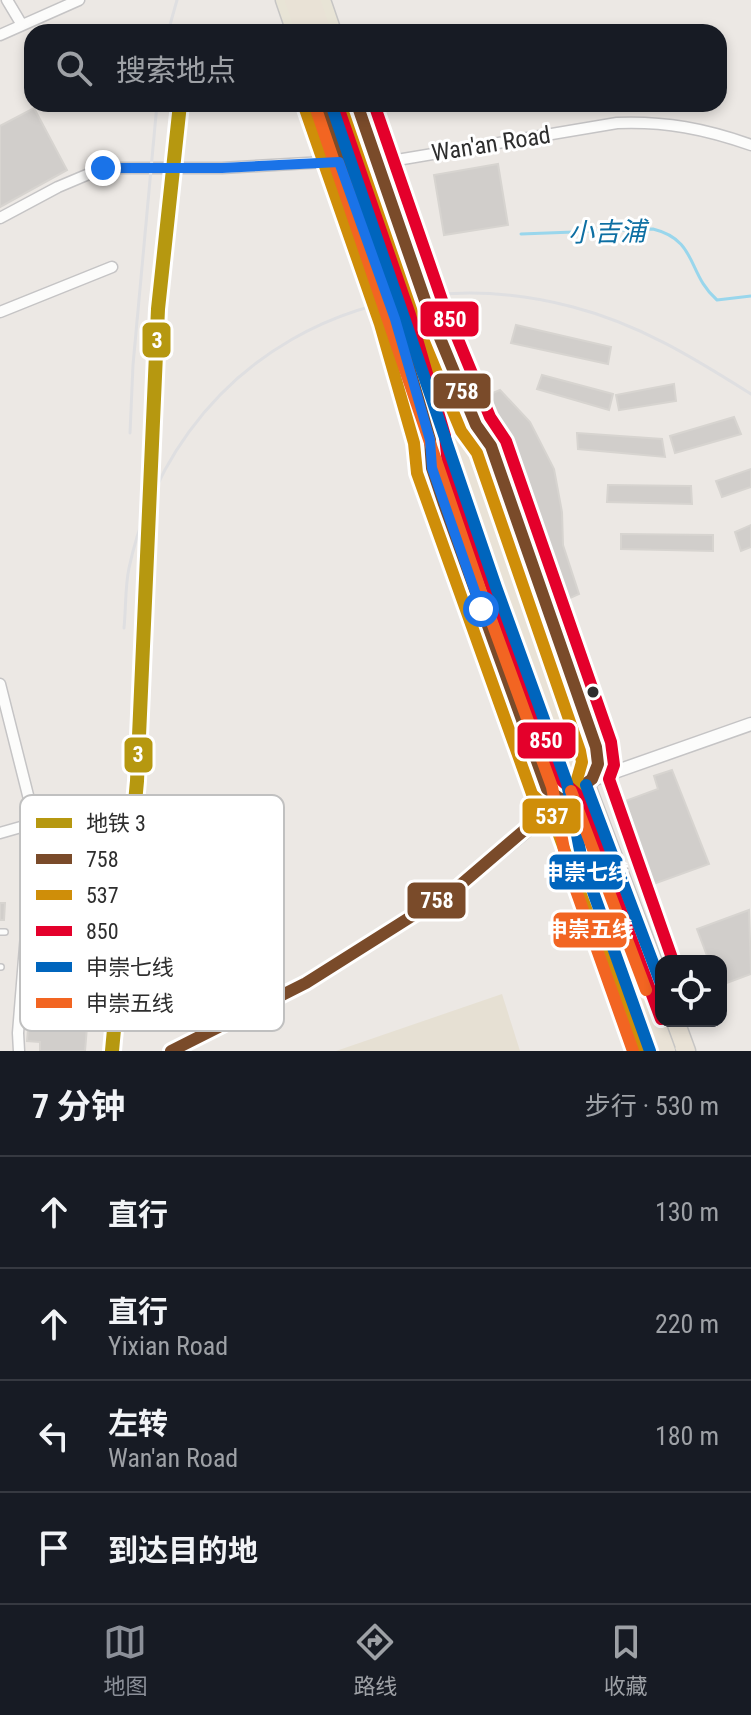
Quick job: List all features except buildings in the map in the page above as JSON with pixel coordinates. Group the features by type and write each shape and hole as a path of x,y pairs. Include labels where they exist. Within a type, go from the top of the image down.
{"highway":[{"path":"294,0 302,24"},
{"path":"311,0 319,24"},
{"path":"334,112 565,792 666,1051"},
{"path":"349,112 568,739 655,968"},
{"path":"476,425 570,706 568,739"},
{"path":"430,440 653,1051"},
{"path":"565,792 582,861"},
{"path":"596,901 652,1011"},
{"path":"678,1027 687,1051"}],"main road":[{"path":"284,0 292,24"},
{"path":"322,0 330,24"},
{"path":"323,112 395,319 430,440 432,468 547,789 565,792 653,1051"},
{"path":"360,112 428,309 476,425 491,446 596,747 598,764 592,779 655,959"},
{"path":"395,319 396,310 406,303 415,301 428,309"}],"street":[{"path":"0,35 22,25 7,0"},
{"path":"24,24 79,0"},
{"name":"Wan'an Road","path":"0,218 58,187 103,168 222,168 377,161 617,123 641,122 695,127 751,145"},
{"path":"0,312 112,267"},
{"path":"0,684 28,795"},
{"path":"284,994 458,887 565,792 592,779 751,724"},
{"path":"0,833 20,827"},
{"path":"19,1051 20,1008"},
{"path":"171,1051 211,1031"}],"shaded area":[{"path":"502,994 520,1051 336,1051"}],"waterway":[{"name":"小吉浦","path":"521,234 653,229 678,241 707,290 717,300 751,296"}],"railway":[{"path":"170,24 177,0"},
{"path":"130,433 133,365 156,112"},
{"path":"124,628 129,568 153,495 189,432 236,380 292,339 356,311 425,296 498,294 573,307 643,333 687,355 751,394"}],"metro line":[{"name":"3","path":"136,795 158,309 179,112"},
{"name":"3","path":"112,1051 114,1031"}],"transit line":[{"name":"537","path":"306,112 380,324 414,443 417,473 532,794 550,811 639,1051"},
{"name":"申崇五线","path":"317,112 481,592 552,787 567,865 633,1051"},
{"name":"758","path":"323,112 395,319 430,440 432,468 444,504 547,789 563,801"},
{"name":"申崇七线","path":"334,112 496,587 567,783 582,861 650,1051"},
{"name":"850","path":"340,112 410,315 445,436 448,465 560,779 578,795 655,1003"},
{"name":"537","path":"343,112 413,315 461,431 477,453 580,751 582,762 576,783 646,981"},
{"name":"758","path":"284,994 458,887 535,821 592,779 598,764 596,747 491,446 476,425 428,309 360,112"},
{"name":"850","path":"377,112 443,303 490,417 506,441 611,742 614,765 609,779 671,955"},
{"name":"申崇七线","path":"586,785 655,968"},
{"name":"申崇五线","path":"571,791 646,990"},
{"name":"758","path":"171,1051 211,1031"}],"route":[{"path":"103,168 222,168 339,162 395,319 430,440 432,468 481,609"}]}
